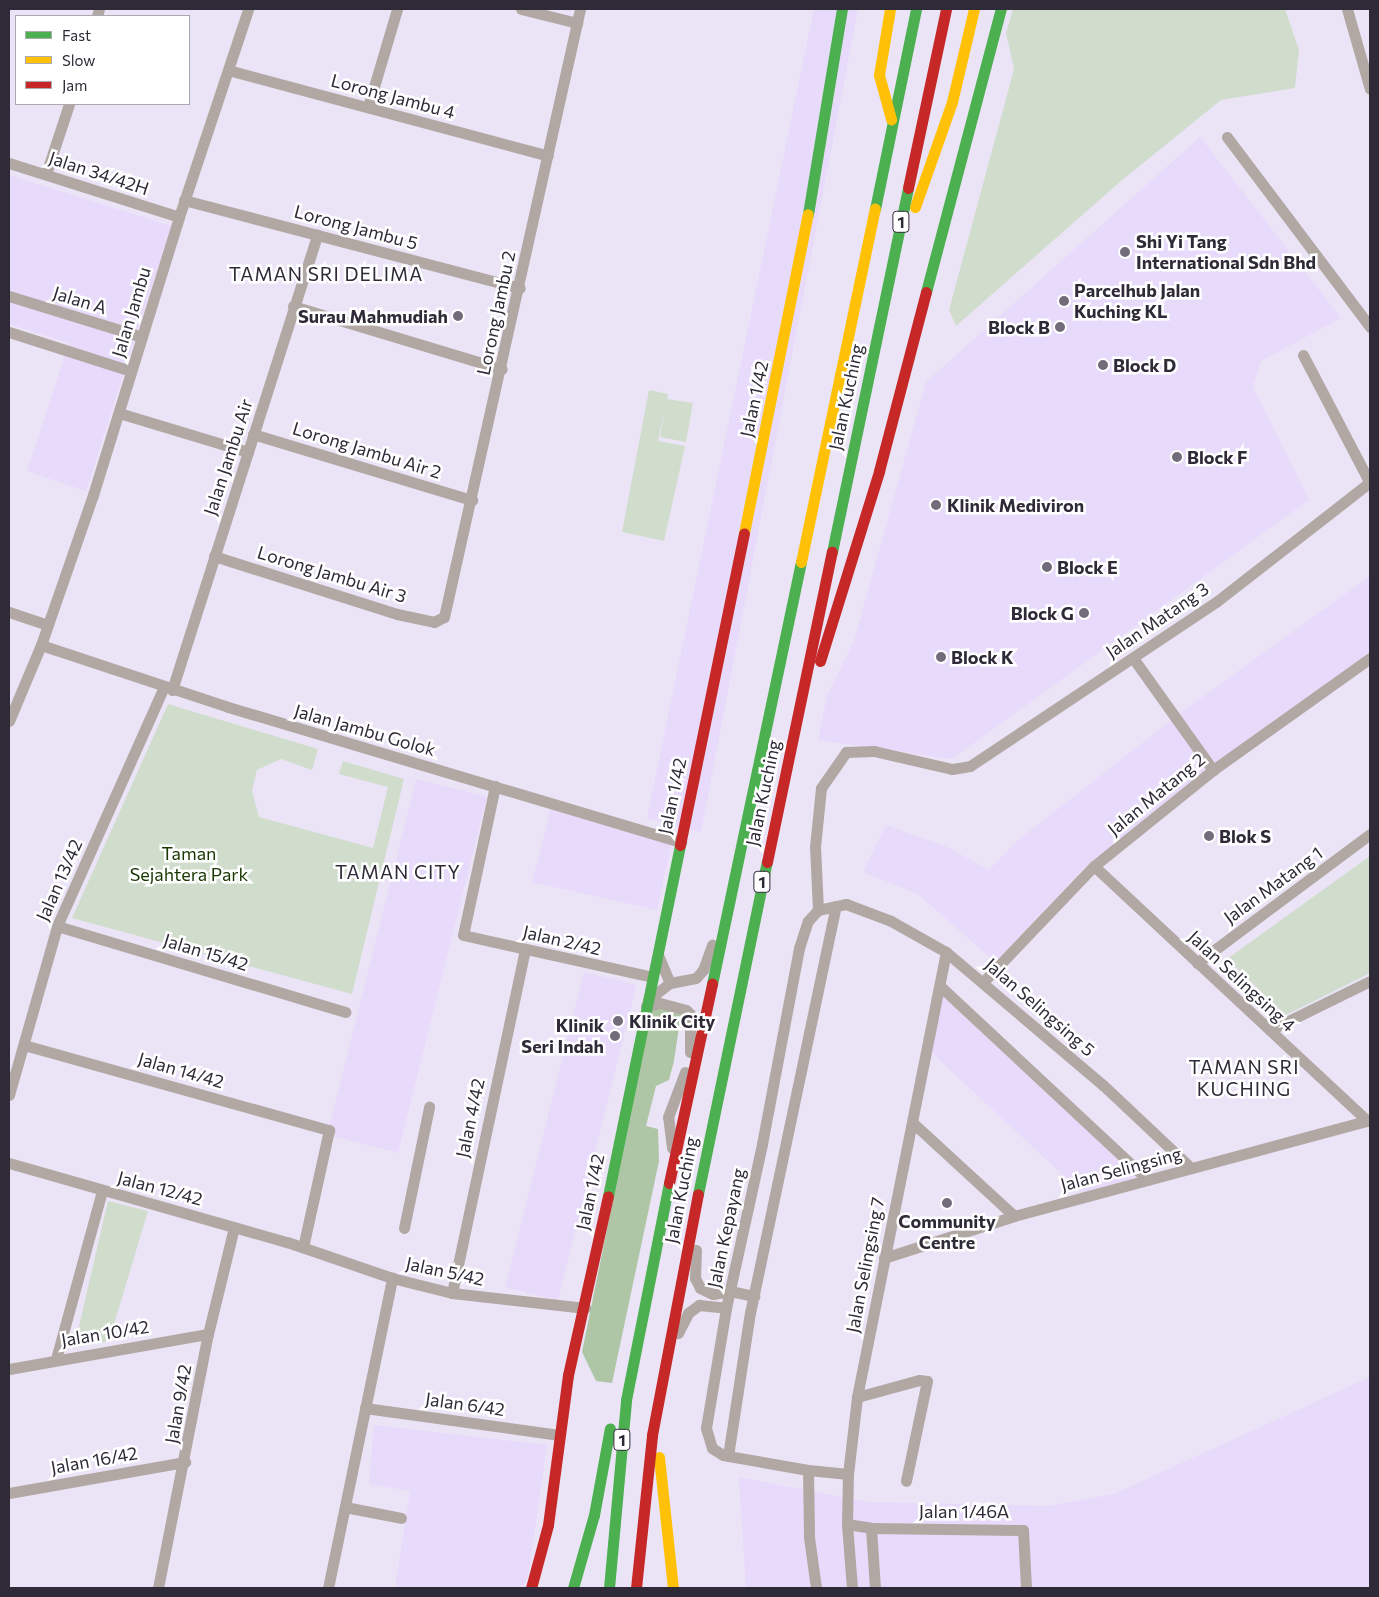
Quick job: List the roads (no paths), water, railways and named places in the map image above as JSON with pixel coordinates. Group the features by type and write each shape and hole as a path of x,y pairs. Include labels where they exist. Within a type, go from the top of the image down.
{"main road":[{"name":"Jalan 1/42","path":"531,1588 548,1525 568,1375 584,1308 681,842 809,217 842,9"},
{"path":"890,9 879,75 892,122"},
{"name":"Jalan Kuching","path":"609,1588 626,1400 645,1294 732,895 783,639 813,510 916,9"},
{"name":"Jalan Kuching","path":"636,1588 645,1492 661,1384 703,1166 946,9"},
{"path":"899,229 913,211 950,110 974,9"},
{"path":"778,806 879,471 1001,9"},
{"path":"573,1588 594,1515 614,1398 645,1294"},
{"path":"661,1384 659,1451 662,1504 673,1588"}],"street":[{"name":"Jalan Jambu","path":"9,720 48,625 119,413 184,200 248,9"},
{"path":"368,107 397,9"},
{"path":"521,9 577,23"},
{"name":"Lorong Jambu 2","path":"440,622 444,617 502,369 580,9"},
{"path":"1347,9 1370,90"},
{"name":"Lorong Jambu 4","path":"228,70 548,156"},
{"path":"46,174 69,105"},
{"path":"1228,137 1370,327"},
{"name":"Jalan 34/42H","path":"9,162 179,216"},
{"name":"Lorong Jambu 5","path":"184,200 520,288"},
{"name":"Jalan Jambu Air","path":"168,688 214,556 317,235"},
{"name":"Jalan A","path":"9,296 142,337"},
{"path":"293,306 502,369"},
{"path":"9,332 131,371"},
{"path":"1303,355 1370,483"},
{"path":"119,413 248,452"},
{"name":"Lorong Jambu Air 2","path":"253,434 472,500"},
{"name":"Jalan Matang 3","path":"818,910 815,847 821,788 846,752 874,751 952,769 970,766 1216,602 1370,483"},
{"name":"Lorong Jambu Air 3","path":"214,556 397,614 440,622"},
{"path":"9,612 48,625"},
{"name":"Jalan Jambu Golok","path":"41,645 168,688 681,842"},
{"path":"1133,658 1213,770"},
{"name":"Jalan Matang 2","path":"984,981 1094,866 1213,770 1370,658"},
{"name":"Jalan 13/42","path":"9,1095 57,926 168,688"},
{"name":"Jalan 2/42","path":"495,786 464,935 652,977"},
{"name":"Jalan Matang 1","path":"1197,963 1370,834"},
{"name":"Jalan Selingsing 4","path":"1094,866 1369,1120"},
{"path":"646,1004 670,983 689,981 703,970 732,895"},
{"path":"728,1456 754,1296 841,905 818,910"},
{"name":"Jalan Selingsing 5","path":"841,905 891,921 946,952 984,981 1103,1085 1191,1168"},
{"name":"Jalan Kepayang","path":"818,910 808,921 799,948 766,1125 726,1308 706,1428 712,1448 728,1456 808,1470 848,1474"},
{"name":"Jalan 15/42","path":"57,926 346,1012"},
{"name":"Jalan 4/42","path":"452,1294 525,949"},
{"path":"657,951 670,983"},
{"name":"Jalan Selingsing 7","path":"852,1588 847,1524 848,1474 857,1397 946,952"},
{"path":"1270,1030 1370,981"},
{"path":"940,986 1148,1180"},
{"path":"646,1004 678,1005 690,1014 689,1062 668,1117 669,1138 675,1157"},
{"name":"Jalan 14/42","path":"24,1045 329,1130 303,1246"},
{"path":"404,1228 429,1106"},
{"name":"Jalan Selingsing","path":"884,1258 1014,1216 1369,1120"},
{"path":"913,1123 1014,1216"},
{"name":"Jalan 12/42","path":"9,1163 303,1246"},
{"path":"703,1166 695,1278 700,1288 709,1294 730,1291 754,1296"},
{"path":"56,1359 102,1190"},
{"name":"Jalan 9/42","path":"158,1588 185,1462 208,1334 234,1226"},
{"name":"Jalan 5/42","path":"303,1246 392,1278 452,1294 584,1308"},
{"path":"328,1588 392,1278"},
{"path":"665,1365 688,1314 699,1305 726,1308"},
{"name":"Jalan 10/42","path":"9,1369 56,1359 208,1334"},
{"path":"857,1397 919,1380 927,1381 906,1482"},
{"name":"Jalan 6/42","path":"365,1408 559,1435"},
{"name":"Jalan 16/42","path":"9,1492 185,1462"},
{"path":"808,1470 809,1538 816,1588"},
{"path":"345,1507 401,1518"},
{"name":"Jalan 1/46A","path":"847,1524 871,1528 1023,1530 1026,1588"},
{"path":"871,1528 875,1588"}],"place":[{"name":"Shi Yi Tang International Sdn Bhd","path":"1125,252"},
{"name":"Parcelhub Jalan Kuching KL","path":"1064,301"},
{"name":"Surau Mahmudiah","path":"458,316"},
{"name":"Block B","path":"1060,327"},
{"name":"Block D","path":"1103,365"},
{"name":"Block F","path":"1177,457"},
{"name":"Klinik Mediviron","path":"936,505"},
{"name":"Block E","path":"1047,567"},
{"name":"Block G","path":"1084,613"},
{"name":"Block K","path":"941,657"},
{"name":"Blok S","path":"1209,836"},
{"name":"Klinik City","path":"618,1021"},
{"name":"Klinik Seri Indah","path":"615,1036"},
{"name":"Community Centre","path":"947,1203"}],"district":[{"name":"TAMAN SRI DELIMA","path":"326,274"},
{"name":"TAMAN CITY","path":"398,872"},
{"name":"TAMAN SRI KUCHING","path":"1244,1078"}],"park label":[{"name":"Taman Sejahtera Park","path":"189,864"}]}
